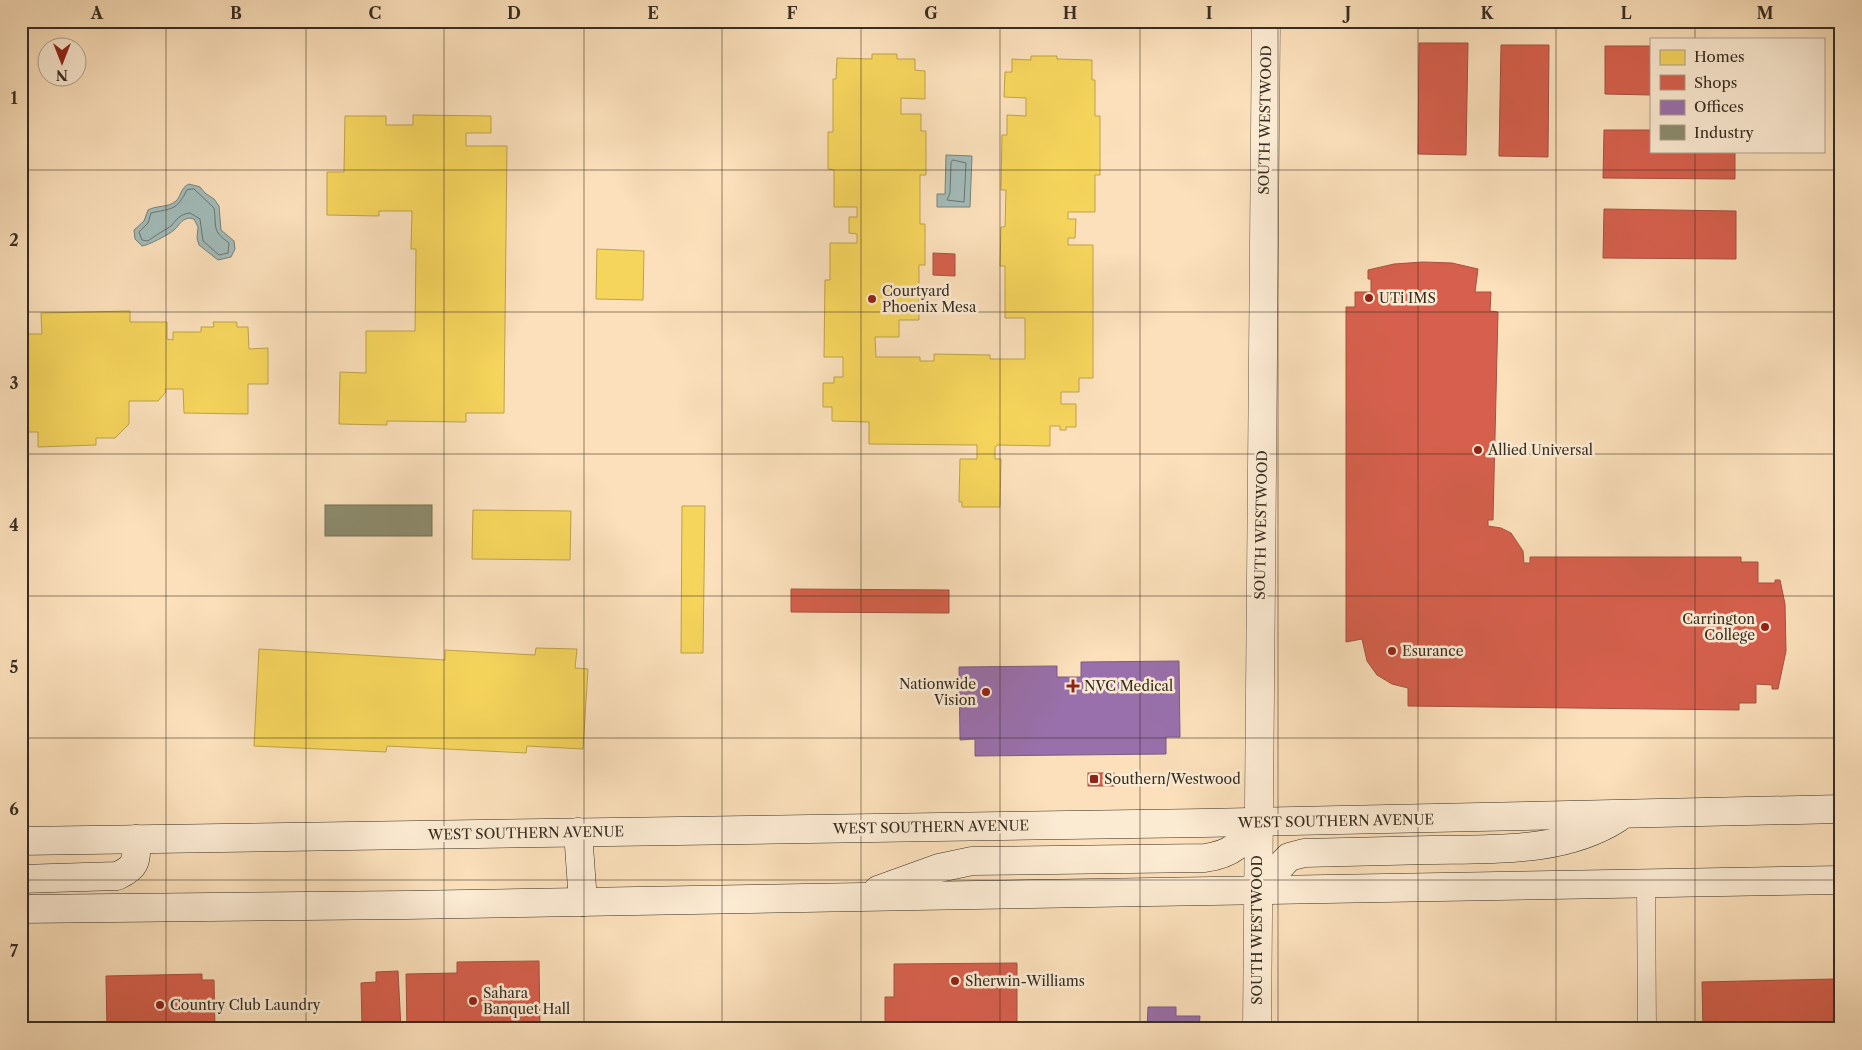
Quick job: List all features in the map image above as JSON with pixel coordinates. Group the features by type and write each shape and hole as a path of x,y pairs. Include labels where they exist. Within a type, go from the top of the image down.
{"main road":[{"name":"SOUTH WESTWOOD","path":"1257,1029 1257,822 1266,21"},
{"name":"WEST SOUTHERN AVENUE","path":"21,840 1257,822 1841,809"},
{"path":"1258,890 1289,857 1304,852 1516,848 1575,838 1604,827 1625,814"},
{"path":"861,897 939,868 972,861 1205,858 1222,856 1241,844 1257,822"},
{"path":"578,832 583,902"},
{"path":"21,879 117,876 130,869 135,863 136,839"},
{"path":"21,909 583,902 1833,879"}],"lane":[{"path":"1646,883 1647,1029"}],"water":[{"path":"946,155 972,156 970,207 937,207 937,194 945,194"},
{"path":"189,184 200,187 219,206 221,230 234,241 235,249 231,257 218,260 199,245 197,238 198,227 194,219 189,218 182,221 172,232 149,244 142,246 135,239 134,230 144,221 148,210 173,203"}],"building: Homes":[{"name":"Courtyard Phoenix Mesa","path":"872,54 897,54 897,59 915,59 915,70 925,71 925,99 901,98 901,114 921,114 921,131 926,131 926,175 920,175 920,224 925,224 925,265 919,265 919,320 899,320 899,337 875,337 876,357 920,357 920,361 934,361 934,354 990,355 990,359 1025,359 1025,318 1005,318 1005,266 1000,266 1001,227 1005,227 1006,190 1001,190 1002,135 1007,135 1007,115 1026,116 1026,98 1004,97 1005,72 1012,72 1012,59 1031,60 1031,56 1057,56 1057,59 1092,60 1092,80 1095,80 1095,116 1100,116 1100,175 1095,175 1095,212 1068,212 1068,219 1076,219 1075,238 1068,238 1068,245 1093,245 1093,378 1079,378 1079,392 1061,392 1061,404 1076,404 1076,427 1066,427 1066,430 1060,430 1060,426 1050,426 1050,446 998,445 995,447 995,459 1001,459 1000,507 962,507 962,502 959,502 960,459 977,459 977,445 869,444 869,422 832,421 832,407 823,407 823,383 834,383 834,377 843,377 843,357 824,357 825,280 830,280 830,243 857,243 857,234 849,233 849,217 857,217 857,207 834,207 834,170 828,169 828,132 833,132 833,79 836,79 837,58 872,59"},
{"path":"413,115 491,116 491,133 466,133 466,146 507,146 504,413 466,413 466,422 387,421 387,425 339,424 340,372 366,373 366,331 415,331 416,249 411,249 412,211 379,211 379,216 327,215 327,172 344,172 345,116 386,116 386,125 413,125"},
{"path":"597,249 644,251 643,300 596,299"},
{"path":"130,311 130,322 167,322 167,339 173,340 173,332 201,332 201,327 214,327 213,322 237,322 237,327 248,327 249,349 268,348 268,384 248,384 248,414 184,413 183,389 165,389 166,392 158,401 129,401 129,424 115,438 96,438 96,445 38,447 38,432 21,432 21,334 42,334 41,313"},
{"path":"682,506 705,506 703,653 681,653"},
{"path":"473,510 571,511 570,560 472,559"},
{"path":"536,648 577,649 575,668 588,669 583,749 527,746 526,753 387,746 386,752 254,746 259,649 445,660 445,650 535,655"}],"building: Shops":[{"path":"1419,43 1468,43 1466,155 1418,154"},
{"path":"1501,45 1549,45 1548,157 1499,156"},
{"path":"1605,46 1650,46 1650,95 1605,94"},
{"path":"1604,130 1650,130 1650,152 1735,152 1735,179 1603,178"},
{"path":"1604,209 1736,211 1736,259 1603,258"},
{"path":"933,253 955,254 955,276 933,275"},
{"path":"1452,263 1478,269 1475,292 1491,292 1490,311 1498,312 1493,520 1488,520 1488,526 1501,528 1511,533 1523,551 1524,563 1530,563 1530,557 1741,557 1741,562 1758,562 1758,583 1775,583 1775,580 1780,580 1785,604 1786,651 1778,689 1772,689 1772,685 1756,684 1756,703 1739,703 1739,710 1408,706 1408,688 1392,684 1377,675 1367,661 1362,639 1346,642 1346,307 1355,307 1355,292 1371,292 1371,279 1368,279 1368,270 1394,264"},
{"path":"791,589 949,590 949,613 791,612"},
{"path":"1088,773 1114,773 1114,786 1088,786"},
{"name":"Sahara Banquet Hall","path":"539,961 540,1029 407,1029 406,974 457,973 457,962"},
{"name":"Sherwin-Williams","path":"1017,963 1017,1029 885,1029 885,997 894,997 894,964"},
{"path":"398,971 401,1028 349,1029 349,1026 362,1026 361,983 376,982 376,972"},
{"name":"Country Club Laundry","path":"202,974 202,980 214,980 215,1029 107,1029 106,976"},
{"path":"1835,979 1836,1029 1703,1029 1702,982"}],"building: Offices":[{"path":"1179,661 1180,737 1166,737 1166,754 975,756 975,739 960,740 959,667 1057,666 1057,677 1081,677 1081,662"},
{"path":"1148,1007 1176,1007 1176,1016 1200,1016 1199,1029 1147,1029"}],"building: Industry":[{"path":"325,505 432,505 432,536 325,536"}],"place":[{"name":"UTi IMS","path":"1369,298"},
{"name":"Courtyard Phoenix Mesa","path":"872,299"},
{"name":"Allied Universal","path":"1478,450"},
{"name":"Carrington College","path":"1765,627"},
{"name":"Esurance","path":"1392,651"},
{"name":"NVC Medical","path":"1073,686"},
{"name":"Nationwide Vision","path":"986,692"},
{"name":"Southern/Westwood","path":"1094,779"},
{"name":"Sherwin-Williams","path":"955,981"},
{"name":"Sahara Banquet Hall","path":"473,1001"},
{"name":"Country Club Laundry","path":"160,1005"}]}
